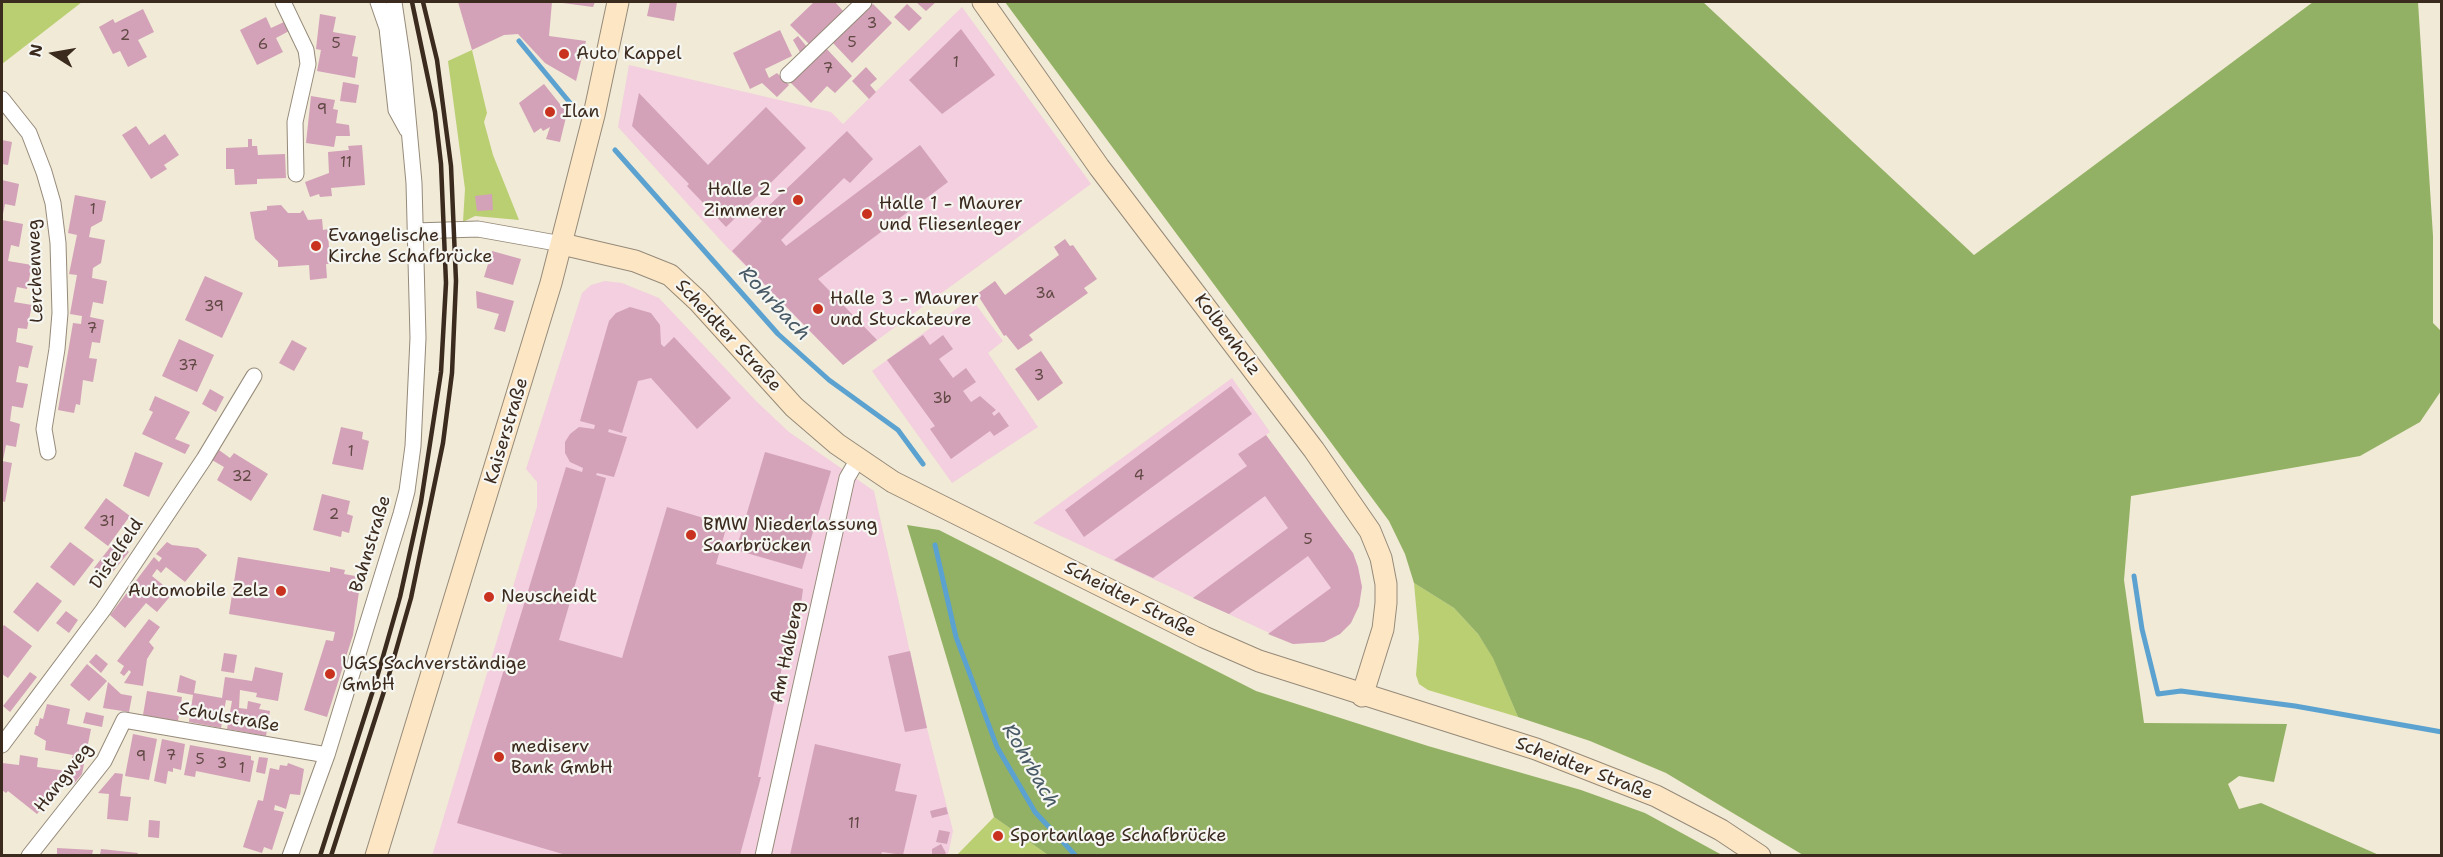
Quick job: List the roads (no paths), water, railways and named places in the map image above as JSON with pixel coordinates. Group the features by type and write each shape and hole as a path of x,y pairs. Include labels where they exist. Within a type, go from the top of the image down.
{"main road":[{"name":"Kaiserstraße","path":"376,855 562,244 604,73 618,2"},
{"name":"Kolbenholz","path":"983,2 1070,128 1314,450 1370,531 1381,558 1386,584 1386,603 1383,629 1362,696"},
{"name":"Scheidter Straße","path":"562,244 635,261 670,275 698,301 794,407 818,429 893,482 1204,637 1259,661 1362,696 1536,748 1656,796 1721,830 1760,855"}],"street":[{"path":"283,2 306,50 308,64 295,122 296,174"},
{"path":"378,2 387,28 396,110 410,136"},
{"name":"Bahnstraße","path":"290,855 327,755 407,491 417,400 414,231 410,136 402,53 394,2"},
{"path":"788,75 864,2"},
{"name":"Lerchenweg","path":"2,99 28,133 44,172 53,203 58,243 59,325 44,429 48,452"},
{"path":"414,231 478,229 562,244"},
{"name":"Distelfeld","path":"2,745 103,610 198,468 254,376"},
{"name":"Am Halberg","path":"763,855 847,478 858,459"},
{"name":"Schulstraße","path":"124,720 327,755"},
{"name":"Hangweg","path":"29,855 104,761 124,720"}],"waterway":[{"name":"Rohrbach","path":"519,41 571,104"},
{"name":"Rohrbach","path":"615,150 778,334 829,380 898,430 923,464"},
{"name":"Rohrbach","path":"935,545 956,637 997,747 1035,812 1076,856"},
{"path":"2134,576 2142,629 2158,694 2181,691 2295,706 2442,732"}],"railway":[{"path":"320,856 376,681 400,597 421,502 441,372 446,283 441,164 435,112 412,2"},
{"path":"331,856 387,682 411,598 443,443 452,373 456,281 451,166 437,60 423,2"}],"place":[{"name":"Auto Kappel","path":"564,54"},
{"name":"Ilan","path":"550,112"},
{"name":"Halle 2 - Zimmerer","path":"798,200"},
{"name":"Halle 1 - Maurer und Fliesenleger","path":"867,214"},
{"name":"Evangelische Kirche Schafbrücke","path":"316,246"},
{"name":"Halle 3 - Maurer und Stuckateure","path":"818,309"},
{"name":"BMW Niederlassung Saarbrücken","path":"691,535"},
{"name":"Automobile Zelz","path":"281,591"},
{"name":"Neuscheidt","path":"489,597"},
{"name":"UGS Sachverständige GmbH","path":"330,674"},
{"name":"mediserv Bank GmbH","path":"499,757"},
{"name":"Sportanlage Schafbrücke","path":"998,836"}]}
